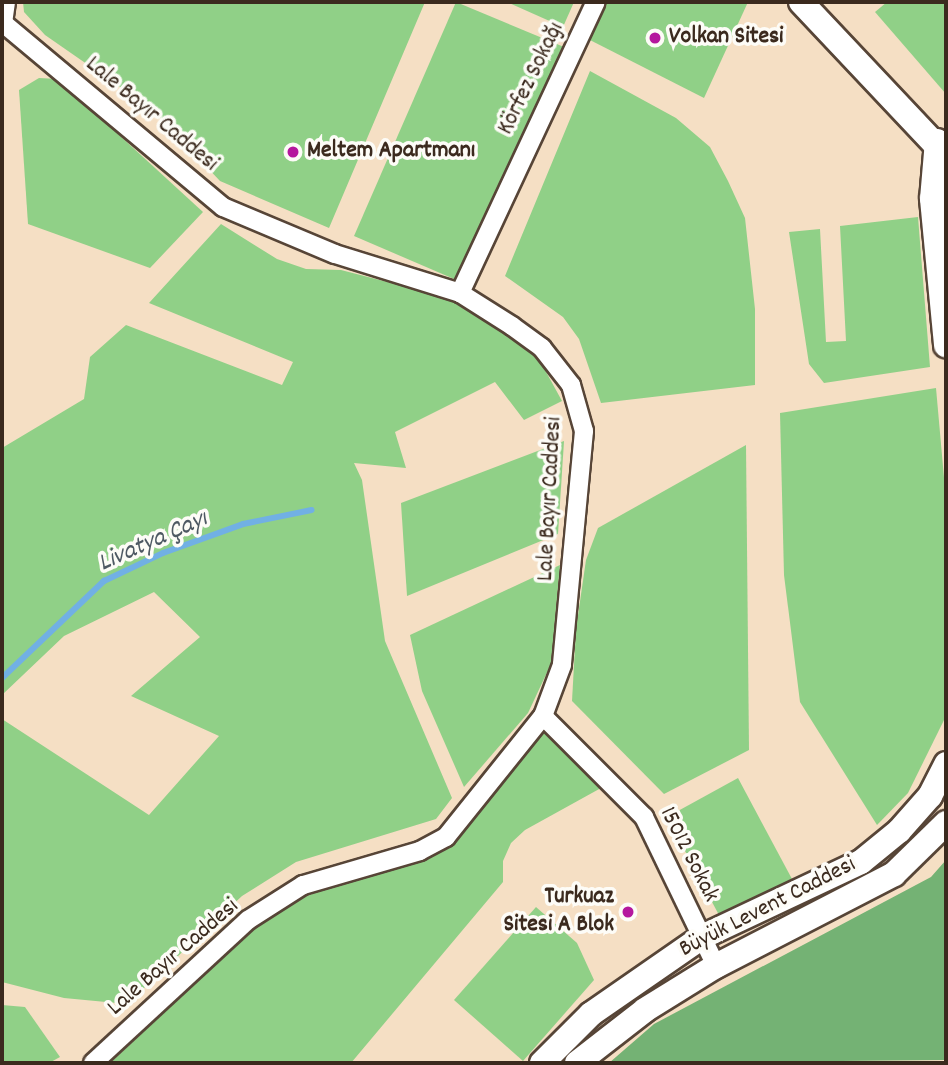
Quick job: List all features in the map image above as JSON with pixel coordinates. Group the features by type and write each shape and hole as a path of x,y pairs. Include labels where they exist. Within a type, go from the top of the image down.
{"street":[{"path":"3,23 6,2"},
{"name":"Körfez Sokağı","path":"460,293 596,2"},
{"path":"801,2 941,149 932,199 946,345"},
{"name":"Lale Bayır Caddesi","path":"3,23 223,207 335,254 460,293 542,348 571,385 580,407 584,431 564,652 555,690 543,716 446,837 420,851 303,885 248,920 93,1063"},
{"name":"15012 Sokak","path":"543,716 644,817 716,966"},
{"name":"Büyük Levent Caddesi","path":"542,1063 592,1014 702,937 861,862 899,831 930,796 946,764"},
{"name":"Büyük Levent Caddesi","path":"577,1063 645,1010 716,966 894,874 946,823"}],"green space":[{"path":"23,2 425,2 329,228 220,181 153,110 45,35 24,12"},
{"path":"456,2 564,47 461,282 354,236"},
{"path":"507,2 574,2 563,27"},
{"path":"604,2 748,2 704,98 586,38"},
{"path":"887,2 946,2 946,94 875,12"},
{"path":"590,71 676,118 710,147 728,181 745,218 755,309 755,385 601,403 579,339 563,317 505,276"},
{"path":"39,78 58,79 203,212 150,268 28,224 19,90"},
{"path":"918,217 930,367 824,383 809,364 789,232 820,229 826,342 846,341 840,226"},
{"path":"221,224 277,259 306,269 341,270 461,301 539,359 562,401 524,420 495,382 395,432 406,468 354,463 362,480 385,641 452,798 436,819 296,862 242,896 127,1004 64,998 2,982 2,719 149,815 219,736 131,696 200,637 154,592 64,636 2,695 2,448 84,399 90,357 126,325 282,385 293,362 149,303"},
{"path":"936,388 946,500 946,716 908,793 877,825 800,702 784,575 780,413"},
{"path":"564,441 558,534 407,596 401,503"},
{"path":"746,445 749,750 664,794 572,701 576,629 586,560 598,528"},
{"path":"560,565 551,664 528,713 464,787 422,691 410,635"},
{"path":"544,727 601,788 525,830 511,843 503,861 503,882 351,1063 110,1063 251,931 304,897 444,846"},
{"path":"738,778 792,879 720,917 667,817"},
{"path":"946,860 946,1060 609,1063 654,1024 931,877"},
{"path":"536,907 577,943 594,980 523,1061 454,1000"},
{"path":"2,1005 25,1007 60,1057 49,1063 2,1063"}],"waterway":[{"name":"Livatya Çayı","path":"2,678 104,581 163,553 243,524 312,510"}],"place":[{"name":"Volkan Sitesi","path":"655,38"},
{"name":"Meltem Apartmanı","path":"293,152"},
{"name":"Turkuaz Sitesi A Blok","path":"628,912"}]}
